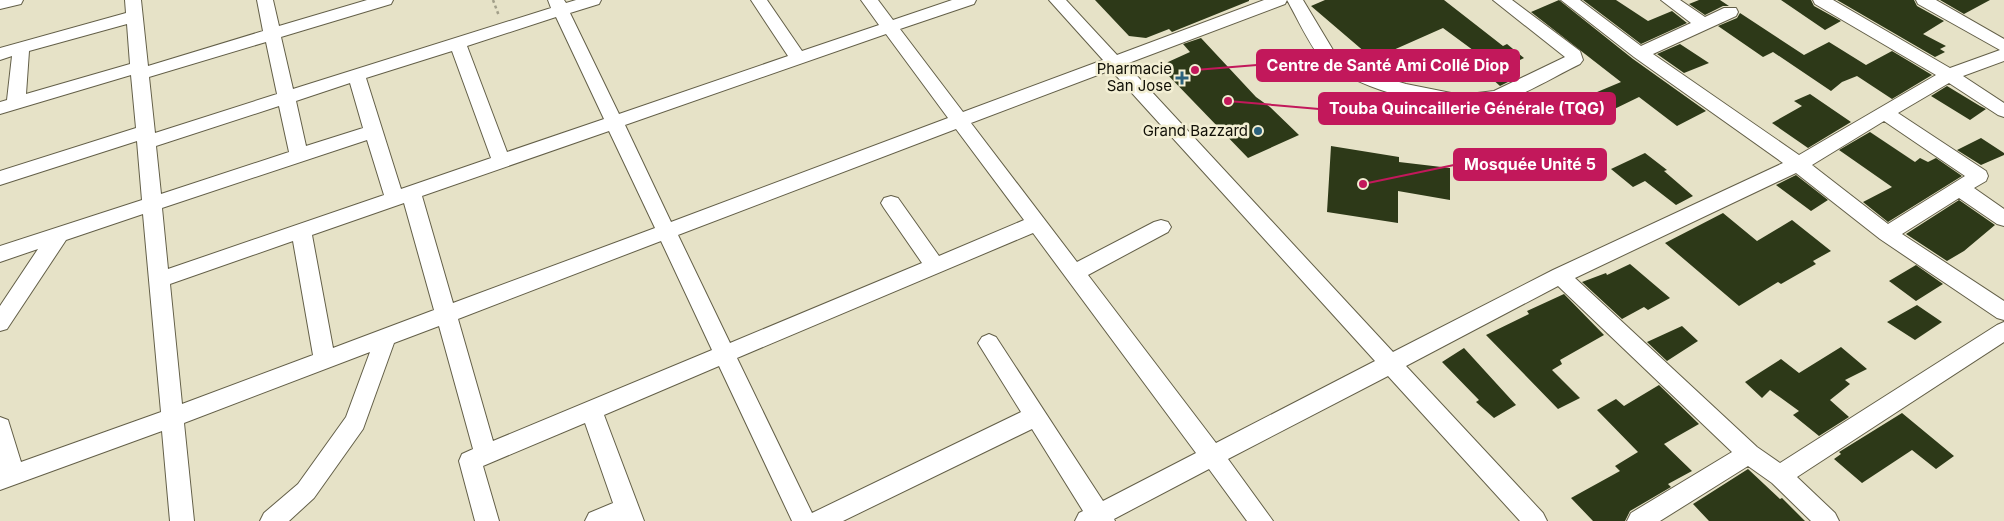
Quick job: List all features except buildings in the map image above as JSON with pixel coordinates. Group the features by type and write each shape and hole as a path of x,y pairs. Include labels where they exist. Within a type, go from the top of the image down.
{"street":[{"path":"0,4 15,0"},
{"path":"265,0 299,155"},
{"path":"21,48 8,106 272,34 385,0"},
{"path":"0,178 286,97 458,43 559,5 593,0"},
{"path":"759,0 798,59"},
{"path":"869,0 1261,521"},
{"path":"160,280 968,0"},
{"path":"1057,0 1535,521"},
{"path":"1295,0 1327,54 1366,78 1405,90 1461,101 1497,97 1574,60 1574,55 1501,0"},
{"path":"1570,0 1640,53 1798,164 1887,234 2004,312"},
{"path":"1669,0 1704,24"},
{"path":"1821,0 1949,75 2004,111"},
{"path":"1924,0 2004,46"},
{"path":"0,427 6,478 172,418 960,121 1267,2"},
{"path":"559,5 804,521"},
{"path":"0,54 134,8 182,521"},
{"path":"1640,53 1730,12"},
{"path":"458,43 501,161"},
{"path":"989,343 1036,416 1097,519 1212,456 1560,276 1798,164 1949,75 2004,55"},
{"path":"356,75 373,130 402,196 446,314 486,454"},
{"path":"1885,113 1979,176 1887,234"},
{"path":"0,254 373,130"},
{"path":"1958,188 2004,219"},
{"path":"891,203 934,266"},
{"path":"487,521 470,461 1036,222"},
{"path":"1074,273 1161,227"},
{"path":"301,230 325,360"},
{"path":"0,323 23,285 59,235"},
{"path":"1560,276 1749,454 1780,476 1826,521"},
{"path":"1780,476 2004,331"},
{"path":"272,521 306,491 355,422 386,336"},
{"path":"591,410 629,514 598,521"},
{"path":"820,521 1036,416"},
{"path":"1639,521 1749,454"}],"place":[{"name":"Centre de Santé Ami Collé Diop","path":"1195,70"},
{"name":"Pharmacie San Jose","path":"1182,78"},
{"name":"Touba Quincaillerie Générale (TQG)","path":"1228,101"},
{"name":"Grand Bazzard","path":"1258,131"},
{"name":"Mosquée Unité 5","path":"1363,184"}]}
